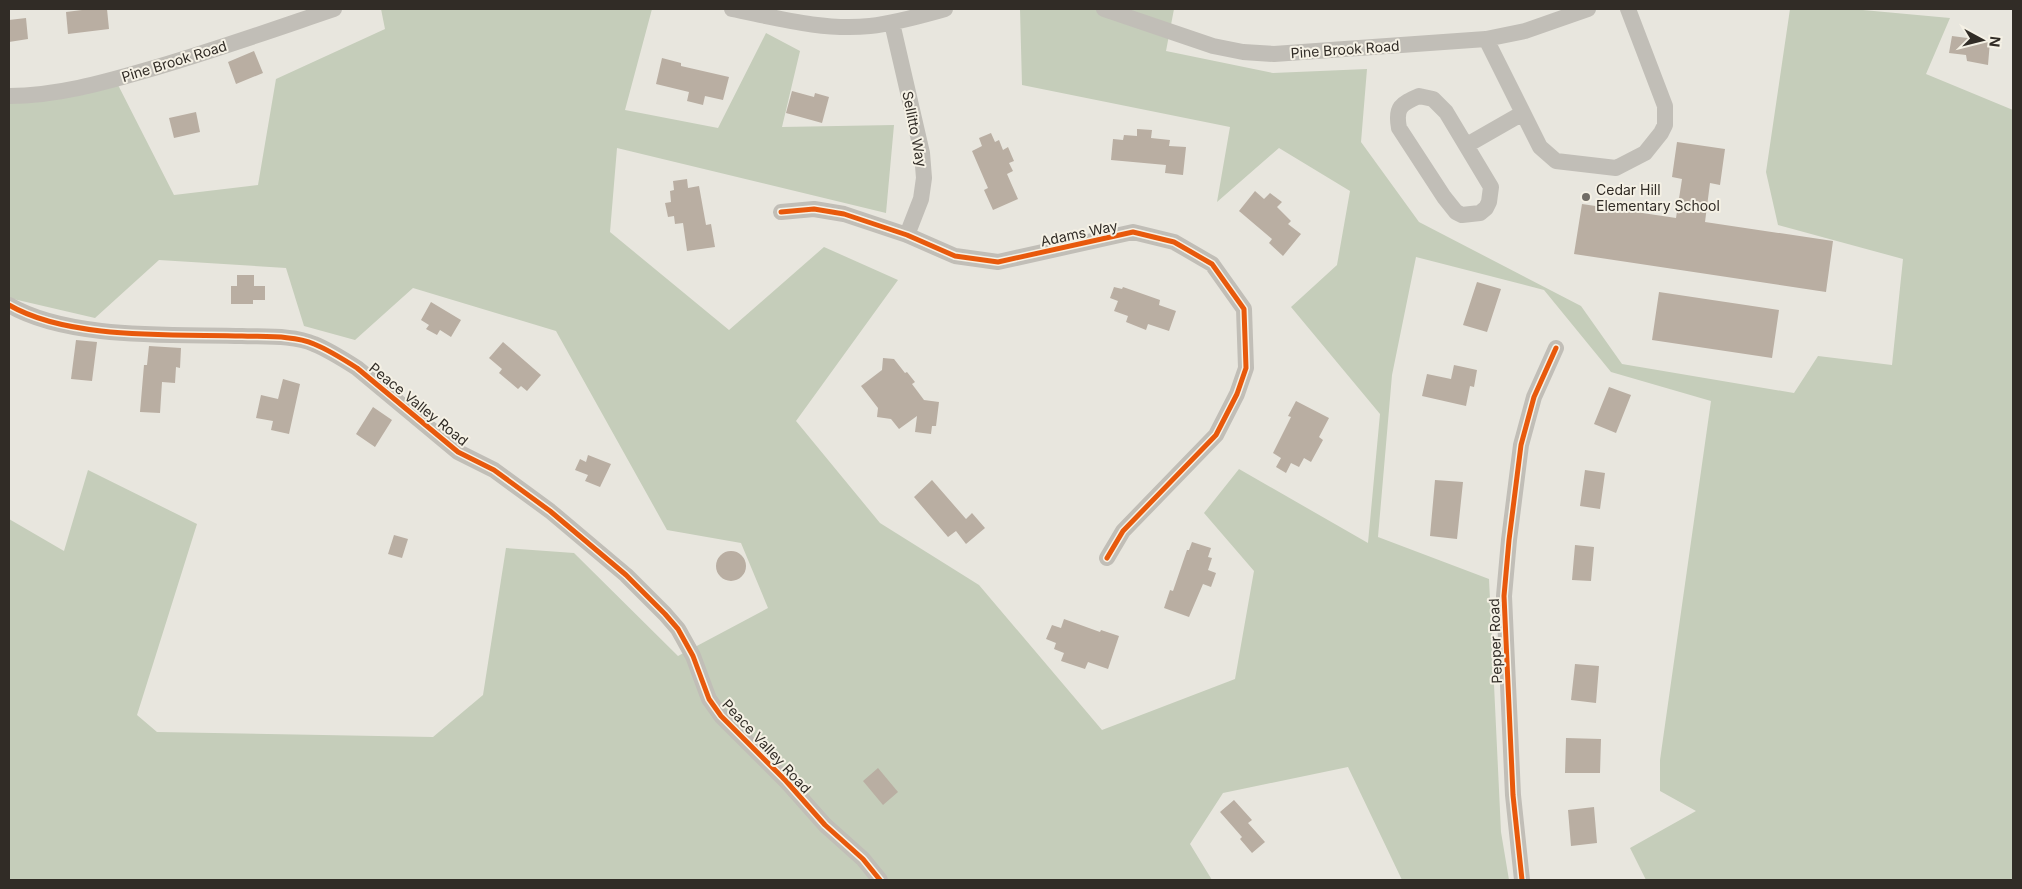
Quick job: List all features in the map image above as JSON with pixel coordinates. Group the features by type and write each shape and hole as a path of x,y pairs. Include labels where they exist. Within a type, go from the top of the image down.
{"street":[{"name":"Pine Brook Road","path":"9,96 56,92 119,78 191,58 334,9"},
{"path":"732,9 796,22 838,27 892,23 945,9"},
{"name":"Pine Brook Road","path":"1104,9 1213,46 1243,52 1274,54 1486,39 1525,31 1588,9"},
{"path":"1486,39 1540,147 1556,161 1616,168 1645,153 1661,133 1666,111 1628,9"},
{"name":"Sellitto Way","path":"892,23 922,153 924,178 921,199 907,235"},
{"path":"1419,96 1433,99 1446,112 1467,145 1491,186 1489,202 1486,208 1480,213 1462,215 1456,212 1444,197 1399,128 1397,116 1400,107 1419,96"},
{"path":"1467,145 1523,113"},
{"name":"Adams Way","path":"782,212 814,209 844,214 907,235 955,256 998,262 1133,232 1174,242 1212,264 1244,309 1246,368 1237,394 1216,435 1123,531 1107,558"},
{"name":"Peace Valley Road","path":"9,305 41,319 88,328 163,335 280,338 312,343 357,368 458,452 494,470 550,510 626,575 665,614 678,630 693,656 709,699 721,716 786,781 825,825 863,859 880,880"},
{"name":"Pepper Road","path":"1522,880 1513,796 1504,596 1521,445 1534,398 1556,348"}],"green space":[{"path":"381,9 652,9 625,110 718,128 766,33 800,51 782,127 894,125 886,213 617,148 610,232 729,330 824,247 898,280 796,421 880,523 979,585 1102,730 1235,679 1254,571 1204,513 1239,469 1368,543 1380,414 1291,307 1337,265 1350,191 1279,148 1217,202 1230,127 1022,85 1020,9 1174,9 1166,51 1273,73 1367,69 1361,142 1419,222 1581,306 1622,364 1794,393 1818,356 1892,365 1903,259 1778,225 1766,172 1790,9 1852,9 1950,18 1926,74 2013,110 2013,880 1646,880 1630,848 1696,811 1660,791 1660,760 1711,401 1611,372 1544,290 1416,257 1392,375 1378,537 1489,579 1501,832 1509,880 1402,880 1348,767 1223,793 1190,844 1212,880 9,880 9,519 64,551 88,470 197,524 137,715 157,732 433,737 483,695 506,548 574,553 678,656 768,608 741,543 667,530 556,331 413,288 355,340 304,326 286,268 159,260 95,318 9,298 9,99 116,81 174,195 258,185 276,79 385,29"}],"building":[{"path":"107,9 109,29 68,34 66,12"},
{"path":"26,18 28,39 9,42 9,20"},
{"path":"1952,36 1990,41 1988,65 1967,61 1966,55 1949,53"},
{"path":"254,51 263,73 236,84 228,62"},
{"path":"662,58 681,63 681,66 729,77 723,100 705,96 703,105 687,101 689,92 656,84"},
{"path":"792,91 814,97 815,93 829,97 822,123 786,113"},
{"path":"196,112 200,132 174,138 169,118"},
{"path":"1137,129 1152,130 1151,138 1170,140 1169,146 1186,147 1183,175 1165,173 1166,165 1111,160 1113,139 1123,140 1124,135 1137,136"},
{"path":"991,133 995,142 999,140 1003,150 1008,147 1014,161 1009,163 1013,171 1007,174 1018,199 993,210 984,190 988,188 972,151 982,146 979,138"},
{"path":"1677,142 1725,149 1720,185 1710,183 1705,222 1833,241 1826,292 1574,254 1582,204 1676,218 1682,179 1672,177"},
{"path":"687,179 688,188 699,186 706,225 711,224 715,247 687,251 683,223 675,224 674,216 668,217 665,203 671,202 670,191 674,190 673,181"},
{"path":"1255,191 1264,199 1270,193 1282,202 1277,207 1291,221 1288,224 1301,234 1283,256 1269,243 1272,239 1239,211"},
{"path":"237,275 254,275 254,286 265,286 265,300 253,300 253,304 231,304 231,286 237,286"},
{"path":"1477,282 1501,289 1487,332 1463,325"},
{"path":"1114,287 1122,289 1123,287 1160,300 1159,305 1176,311 1169,331 1148,324 1146,330 1126,322 1128,316 1114,311 1118,301 1110,298"},
{"path":"1659,292 1779,310 1772,358 1652,340"},
{"path":"431,302 461,320 451,337 440,330 437,335 426,329 429,325 421,320"},
{"path":"76,340 97,342 92,381 71,379"},
{"path":"503,342 541,375 527,391 521,386 518,389 499,373 502,369 489,358"},
{"path":"149,346 181,348 180,368 176,367 175,383 162,382 160,413 140,412 144,365 147,365"},
{"path":"883,358 894,359 905,373 907,372 915,382 912,384 924,400 939,402 936,426 932,426 931,434 915,432 917,416 899,429 891,419 877,417 878,408 861,386 882,370"},
{"path":"1454,365 1477,370 1474,387 1470,386 1466,406 1422,396 1427,374 1451,379"},
{"path":"283,379 300,384 289,434 271,430 273,421 256,418 261,395 278,399"},
{"path":"1609,387 1631,395 1616,433 1594,424"},
{"path":"1296,401 1329,418 1319,437 1323,440 1311,462 1304,458 1299,467 1291,463 1286,473 1276,467 1281,458 1273,453 1291,417 1288,416"},
{"path":"373,407 392,420 375,447 356,434"},
{"path":"588,455 611,464 600,487 585,481 588,475 575,470 580,459 586,462"},
{"path":"1585,470 1605,473 1600,509 1580,506"},
{"path":"932,480 966,519 972,513 985,528 966,544 956,531 948,537 914,497"},
{"path":"1435,480 1463,482 1457,539 1430,536"},
{"path":"394,535 408,539 402,558 388,554"},
{"path":"1192,542 1211,548 1208,557 1212,558 1208,570 1216,573 1211,587 1203,584 1189,617 1164,608 1170,590 1173,591 1187,550 1189,550"},
{"path":"1575,545 1594,547 1591,581 1572,580"},
{"path":"731,551 742,555 746,566 742,577 731,581 720,577 716,566 720,555"},
{"path":"1064,619 1100,632 1101,630 1119,636 1108,669 1088,662 1085,669 1061,661 1064,653 1054,649 1056,643 1046,639 1052,625 1061,628"},
{"path":"1575,664 1599,666 1596,703 1571,700"},
{"path":"1566,738 1601,739 1600,773 1565,773"},
{"path":"878,768 898,792 883,805 863,781"},
{"path":"1234,800 1252,820 1248,823 1265,842 1252,853 1240,839 1242,837 1220,812"},
{"path":"1594,807 1597,843 1571,846 1568,810"}],"cycle path":[{"path":"781,212 814,209 844,214 907,235 955,256 998,262 1133,232 1174,242 1212,264 1244,309 1246,368 1237,394 1216,435 1123,531 1107,558"},
{"path":"9,305 33,316 91,330 154,335 297,339 325,349 357,368 458,452 494,470 550,511 626,575 678,629 693,656 709,699 721,716 786,781 825,825 863,859 880,880"},
{"path":"1522,880 1513,795 1504,596 1521,445 1534,397 1556,348"}],"place":[{"name":"Cedar Hill Elementary School","path":"1586,197"}]}
